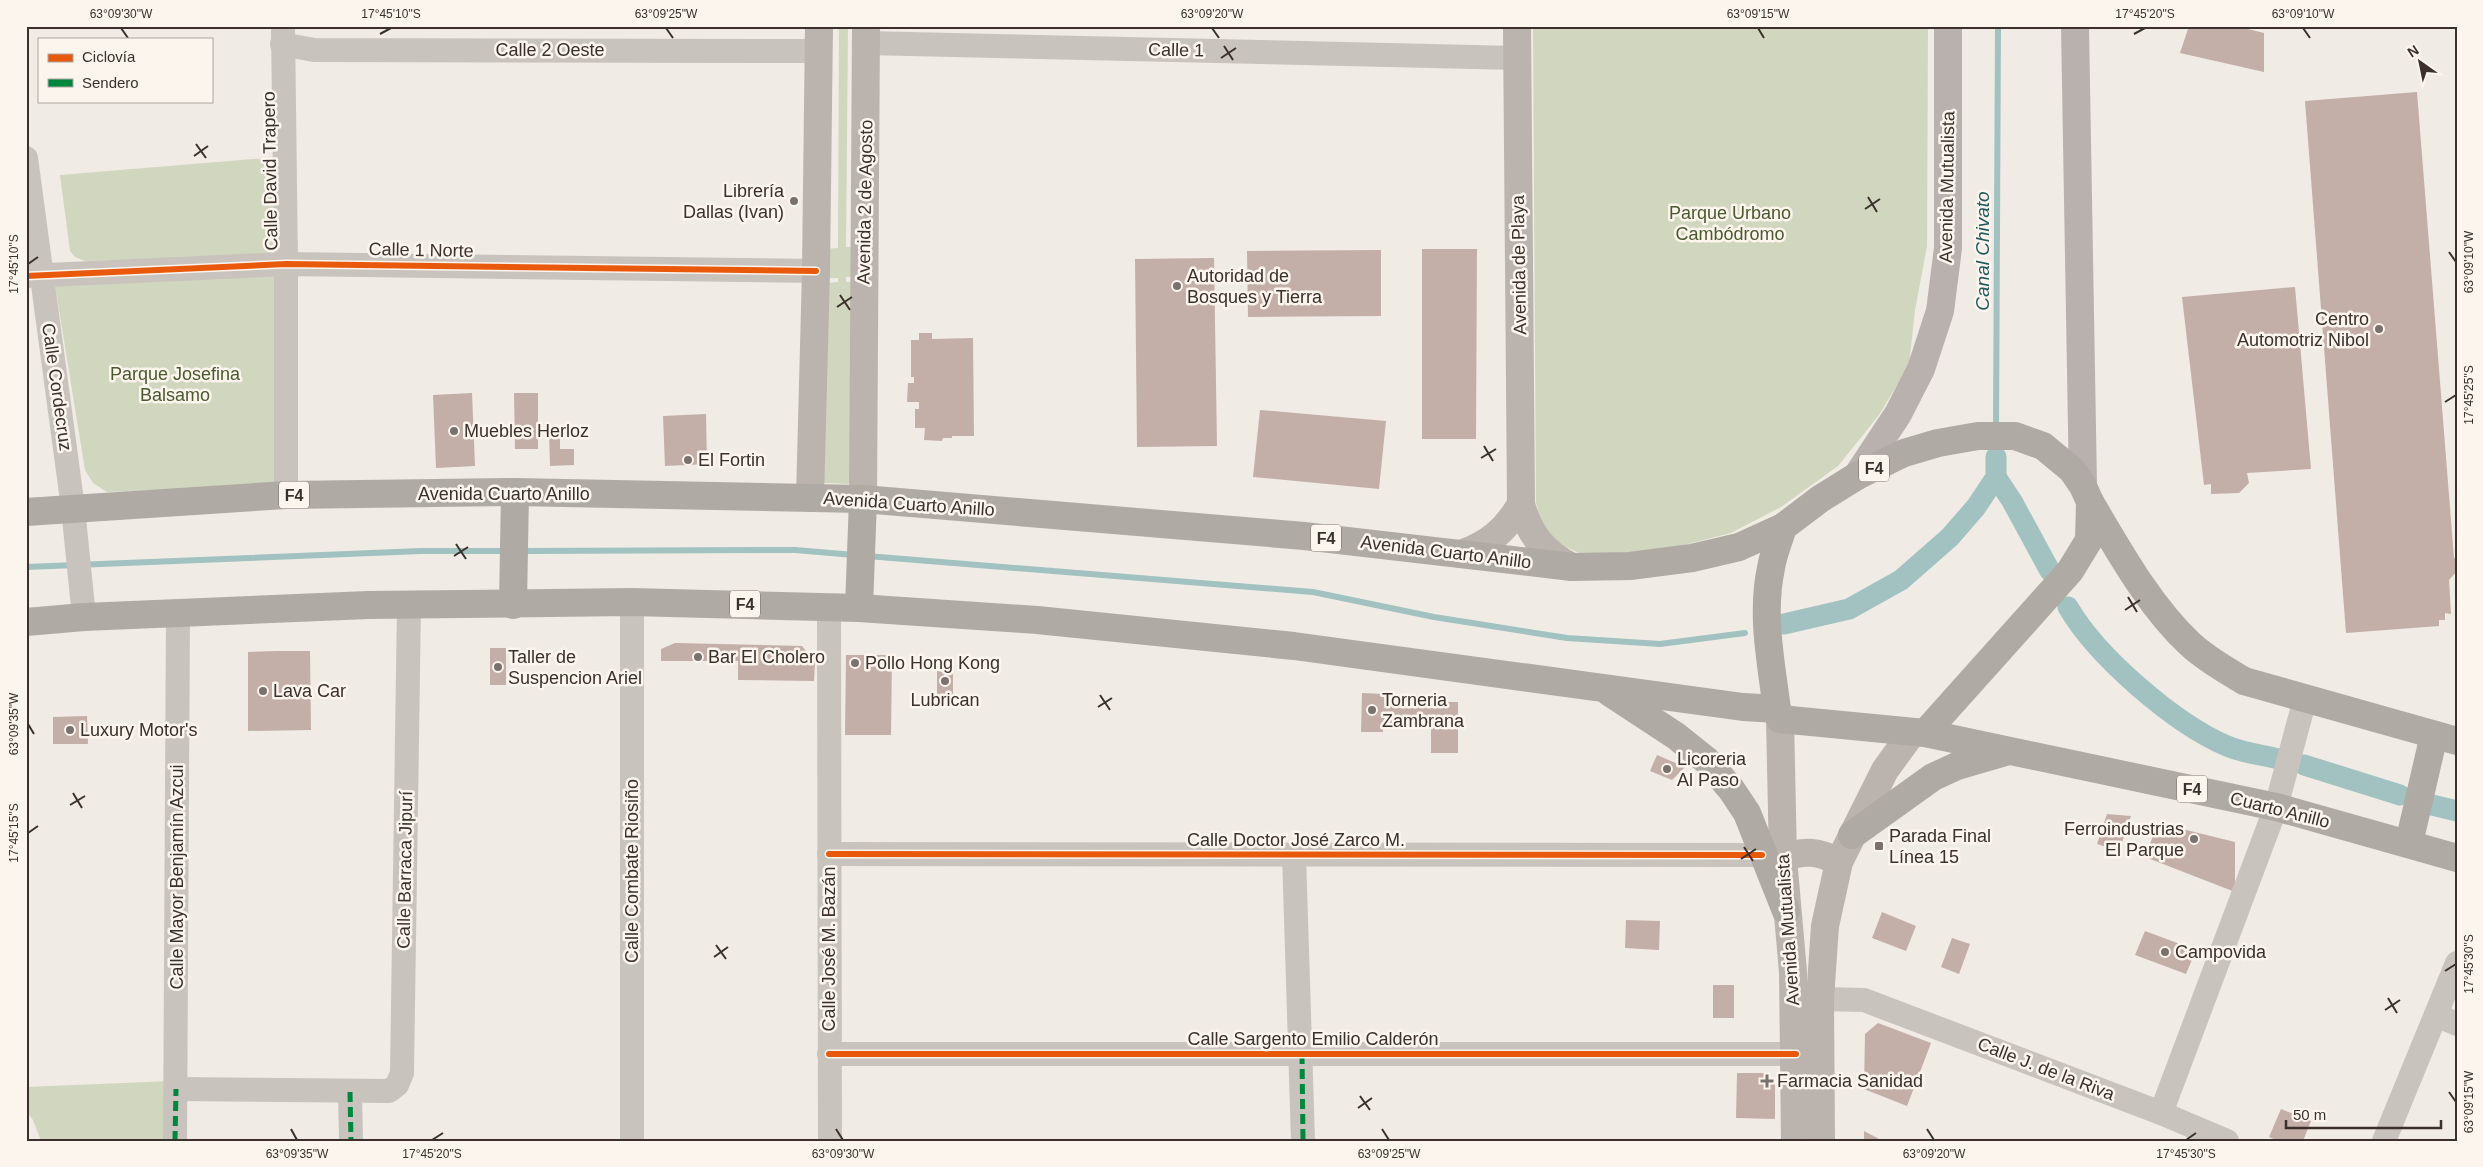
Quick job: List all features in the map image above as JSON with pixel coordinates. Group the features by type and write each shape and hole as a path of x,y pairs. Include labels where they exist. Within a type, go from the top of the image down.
{"highway":[{"name":"F4","path":"1783,528 1820,500 1857,476 1904,453 1938,443 1978,436 2015,436 2043,446 2072,470 2126,562 2164,614 2190,644 2218,665 2244,681 2445,738"},
{"path":"1919,733 2022,625 2070,571 2089,540 2087,494"},
{"name":"Avenida Cuarto Anillo","path":"26,512 286,495 515,502 810,498 862,511 1304,536 1572,567 1630,566 1692,558 1739,547 1783,528"},
{"path":"513,595 515,502"},
{"path":"859,598 862,511"},
{"path":"1779,714 1769,645 1767,607 1770,568 1783,528"},
{"name":"F4","path":"26,622 84,617 368,605 409,605 513,595 632,602 829,606 859,598 1037,620 1294,646 1601,687 1919,733"},
{"path":"1601,687 1676,736 1706,760 1731,789 1773,856 1786,910"},
{"name":"Cuarto Anillo","path":"1919,733 2009,751 2280,795 2412,831 2457,858"},
{"path":"2412,831 2424,777 2445,738"},
{"path":"1852,835 1933,777 1957,766 2009,751"}],"main road":[{"name":"Avenida de Playa","path":"1517,26 1521,504 1530,531 1538,542 1554,556 1572,567"},
{"name":"Avenida Mutualista","path":"1857,476 1898,414 1921,369 1940,310 1948,248 1948,26"},
{"path":"2075,26 2087,494"},
{"name":"Avenida 2 de Agosto","path":"862,511 866,35"},
{"path":"810,498 816,271 819,39"},
{"path":"1461,554 1476,548 1496,536 1513,518 1521,504"},
{"name":"Avenida Mutualista","path":"1773,856 1779,714"},
{"name":"Avenida Mutualista","path":"1821,1141 1820,999 1825,926 1839,862 1885,770 1919,733"},
{"path":"1773,856 1812,852 1826,855 1839,862"},
{"name":"Avenida Mutualista","path":"1786,910 1793,972 1796,1054 1795,1141"}],"street":[{"name":"Calle 2 Oeste","path":"282,35 314,50 819,39"},
{"name":"Calle David Trapero","path":"282,35 286,264 286,495"},
{"name":"Calle 1","path":"866,35 1517,58"},
{"name":"Calle Cordecruz","path":"26,158 34,275 73,508 84,617"},
{"name":"Calle 1 Norte","path":"34,275 286,264 816,271"},
{"name":"Calle Combate Riosiño","path":"632,602 632,1141"},
{"name":"Calle Barraca Jipurí","path":"176,1089 388,1091 396,1084 402,1074 409,605"},
{"name":"Calle José M. Bazán","path":"829,606 830,1141"},
{"name":"Calle Mayor Benjamín Azcui","path":"174,1141 176,1089 178,613"},
{"path":"2161,1113 2280,795 2305,699"},
{"name":"Calle Doctor José Zarco M.","path":"829,854 1773,856"},
{"path":"1294,855 1302,1054 1303,1141"},
{"path":"2384,1141 2446,1019 2457,963"},
{"name":"Calle J. de la Riva","path":"1820,999 1864,1000 2161,1113 2227,1141"},
{"name":"Calle Sargento Emilio Calderón","path":"830,1054 1796,1054"},
{"path":"350,1092 351,1141"}],"green space":[{"path":"839,26 848,26 846,247 853,247 854,277 846,277 846,282 855,282 853,484 823,483 826,283 838,282 838,278 828,278 826,249 838,248"},
{"name":"Parque Urbano Cambódromo","path":"1533,26 1928,26 1927,246 1915,310 1909,365 1879,415 1838,466 1781,507 1731,533 1660,551 1586,556 1559,544 1543,528 1536,503"},
{"path":"277,157 277,248 268,256 85,261 75,257 70,251 60,175"},
{"name":"Parque Josefina Balsamo","path":"277,275 279,485 107,492 93,483 85,470 55,285"},
{"path":"171,1081 164,1141 41,1141 33,1120 26,1111 26,1087"}],"building":[{"path":"2189,26 2236,26 2264,33 2264,72 2180,53"},
{"name":"Centro Automotriz Nibol","path":"2417,92 2454,558 2457,558 2457,571 2449,580 2451,614 2445,613 2445,620 2439,620 2439,626 2346,633 2305,101"},
{"path":"1422,249 1477,249 1476,439 1422,439"},
{"path":"1381,250 1381,316 1248,317 1247,251"},
{"path":"1214,258 1217,446 1137,447 1135,259"},
{"path":"2295,287 2311,469 2247,473 2249,483 2239,493 2211,494 2211,484 2204,485 2182,297"},
{"path":"919,333 932,333 932,339 973,338 974,436 952,436 952,438 943,438 942,441 924,440 925,428 915,428 915,409 919,409 919,402 907,402 908,383 914,383 914,377 911,377 911,340 919,340"},
{"name":"Muebles Herloz","path":"472,393 475,466 436,468 433,395"},
{"path":"514,393 538,393 538,449 515,449"},
{"path":"1260,410 1386,421 1379,489 1253,477"},
{"path":"706,414 707,464 665,466 663,416"},
{"path":"549,431 560,431 560,449 574,449 574,465 550,466"},
{"path":"675,643 802,646 815,662 814,681 738,680 738,661 661,661 661,649"},
{"name":"Taller de Suspencion Ariel","path":"490,648 506,648 506,685 490,685"},
{"path":"310,651 311,730 248,731 248,652"},
{"path":"846,655 892,655 891,735 845,735"},
{"name":"Lubrican","path":"937,667 953,667 953,696 937,696"},
{"path":"1362,693 1432,696 1431,702 1458,702 1458,753 1431,753 1431,724 1402,720 1400,727 1383,726 1383,732 1361,732"},
{"name":"Luxury Motor's","path":"87,716 88,744 53,744 53,717"},
{"name":"Licoreria Al Paso","path":"1657,755 1685,767 1672,780 1650,771"},
{"path":"2107,814 2131,816 2119,851 2097,844"},
{"path":"2158,823 2235,842 2235,892 2145,857"},
{"path":"1882,912 1916,926 1906,951 1872,938"},
{"path":"1626,920 1660,921 1659,950 1625,948"},
{"name":"Campovida","path":"2145,931 2196,950 2186,974 2135,955"},
{"path":"1952,938 1970,944 1959,974 1941,967"},
{"path":"1713,985 1734,985 1734,1018 1713,1018"},
{"path":"1878,1023 1931,1043 1907,1106 1864,1089 1865,1034"},
{"path":"1737,1073 1765,1073 1775,1081 1775,1119 1736,1118"},
{"path":"2281,1109 2311,1121 2303,1141 2278,1141 2269,1137"},
{"path":"1864,1131 1883,1141 1864,1141"}],"waterway":[{"name":"Canal Chivato","path":"1996,430 1998,26"},
{"name":"Canal Chivato","path":"1996,443 1996,477"},
{"path":"1784,624 1849,609 1901,580 1950,537 1976,507 1996,477 1996,457"},
{"path":"1996,477 2012,501 2050,571"},
{"path":"520,551 795,550 854,555"},
{"path":"26,567 421,551 507,551"},
{"path":"867,556 1313,592 1434,617 1567,638 1660,644 1745,633"},
{"path":"2068,607 2098,647 2117,667 2161,706 2206,736 2227,746 2279,759"},
{"path":"2304,765 2400,795"},
{"path":"2432,805 2457,811"}],"marked path":[{"path":"1302,1054 1303,1141"},
{"path":"175,1141 176,1089"},
{"path":"350,1092 351,1141"}],"cycle path":[{"path":"26,276 286,264 816,271"},
{"path":"829,854 1762,855"},
{"path":"829,1054 1796,1054"}],"place":[{"name":"Librería Dallas (Ivan)","path":"794,201"},
{"name":"Autoridad de Bosques y Tierra","path":"1177,286"},
{"name":"Centro Automotriz Nibol","path":"2379,329"},
{"name":"Muebles Herloz","path":"454,431"},
{"name":"El Fortin","path":"688,460"},
{"name":"Bar El Cholero","path":"698,657"},
{"name":"Pollo Hong Kong","path":"855,663"},
{"name":"Taller de Suspencion Ariel","path":"498,667"},
{"name":"Lubrican","path":"945,681"},
{"name":"Lava Car","path":"263,691"},
{"name":"Torneria Zambrana","path":"1372,710"},
{"name":"Luxury Motor's","path":"70,730"},
{"name":"Licoreria Al Paso","path":"1667,769"},
{"name":"Ferroindustrias El Parque","path":"2194,839"},
{"name":"Parada Final Línea 15","path":"1879,846"},
{"name":"Campovida","path":"2165,952"},
{"name":"Farmacia Sanidad","path":"1767,1081"}]}
